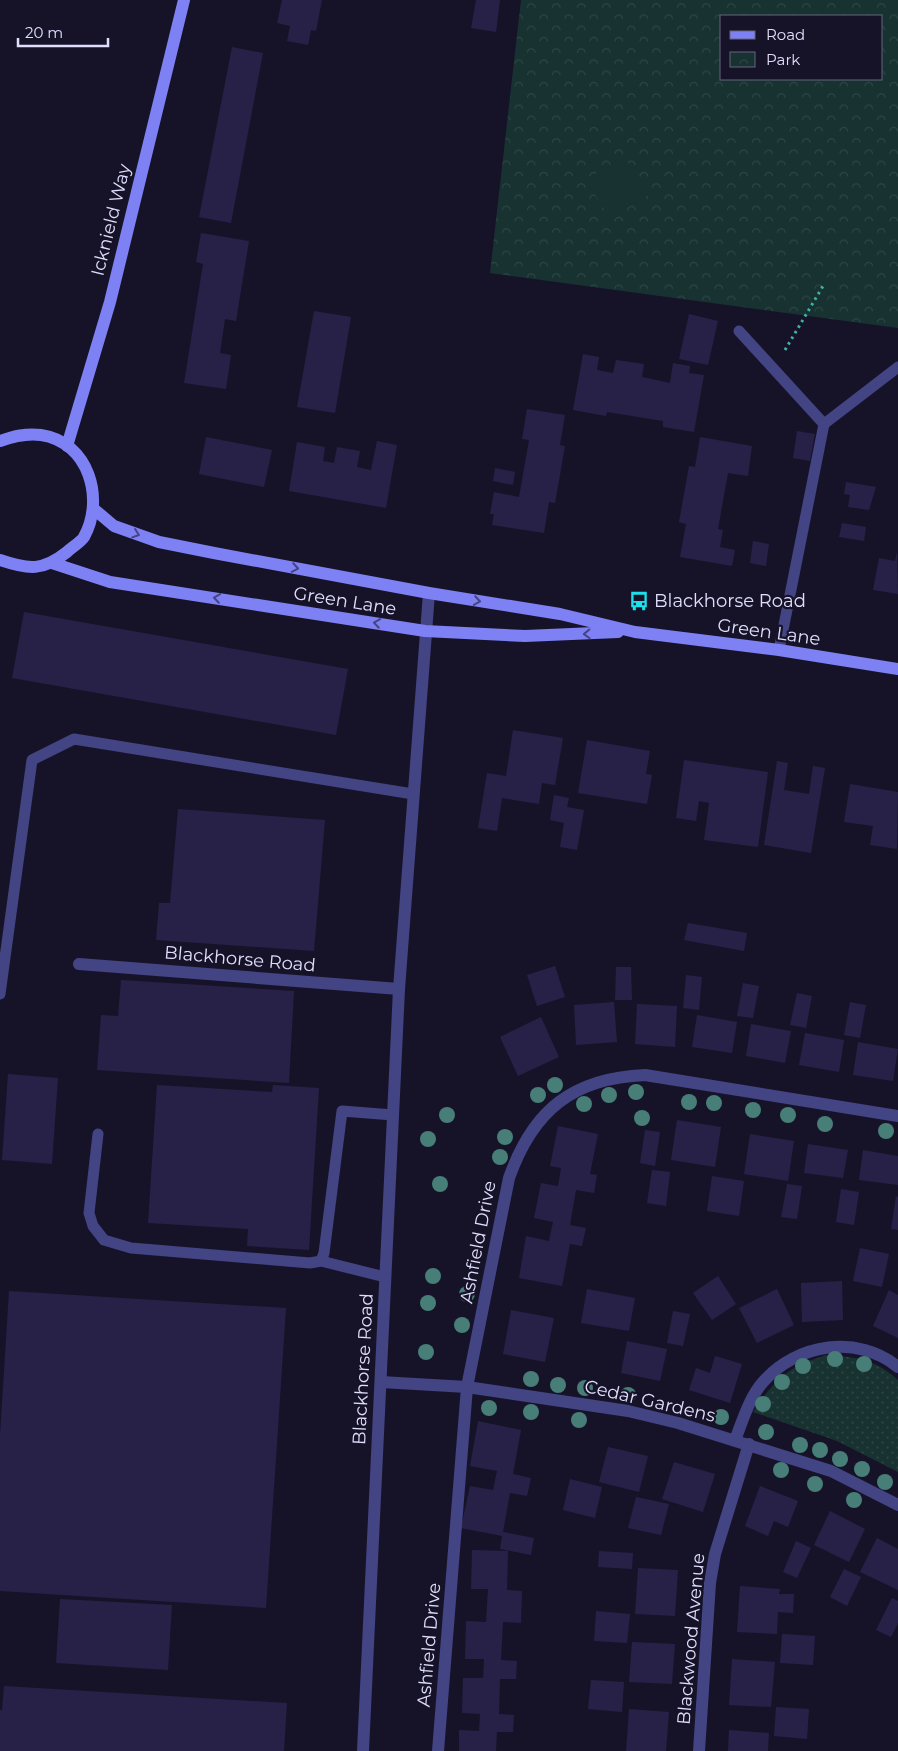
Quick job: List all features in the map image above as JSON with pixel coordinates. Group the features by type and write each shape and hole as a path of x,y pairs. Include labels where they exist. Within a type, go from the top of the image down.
{"street":[{"name":"Icknield Way","path":"67,446 110,302 184,0"},
{"path":"0,441 20,434 43,435 67,446 83,462 90,476 95,510"},
{"name":"Green Lane","path":"0,560 19,567 32,567 52,563 83,538 95,510 114,526 159,542 429,593 560,614 636,632 779,650 898,669"},
{"name":"Green Lane","path":"52,563 110,582 425,631 525,636 636,632"},
{"name":"Blackhorse Road","path":"363,1751 399,989 429,593"},
{"name":"Blackhorse Road","path":"79,964 399,989"},
{"name":"Ashfield Drive","path":"438,1751 467,1387 508,1178 526,1140 539,1121 558,1102 597,1081 645,1075 898,1116"},
{"path":"735,1440 751,1401 763,1382 795,1357 823,1347 850,1347 875,1353 898,1367"},
{"name":"Cedar Gardens","path":"381,1382 467,1387 628,1411 735,1440 831,1470 898,1505"},
{"name":"Blackwood Avenue","path":"699,1751 710,1583 715,1554 748,1444"}],"lane":[{"path":"739,331 824,424"},
{"path":"779,650 824,424 898,367"},
{"path":"0,994 32,760 74,739 414,794"},
{"path":"321,1261 324,1253 342,1110 393,1115"},
{"path":"98,1134 89,1213 93,1226 104,1240 130,1248 310,1263 321,1261 385,1277"}],"path":[{"path":"774,368 823,286"}],"green space":[{"path":"521,0 898,0 898,328 490,273"},
{"path":"624,157 648,195 610,218 586,180"},
{"path":"826,1355 865,1360 890,1373 898,1380 898,1472 837,1441 753,1412 768,1391 784,1376 802,1364"}],"building":[{"path":"282,0 322,0 316,31 311,30 308,45 287,41 290,26 277,23"},
{"path":"476,0 500,0 496,32 471,28"},
{"path":"232,47 263,53 231,223 199,217"},
{"path":"201,233 249,241 236,321 225,319 220,353 231,355 226,389 184,383 203,264 196,262"},
{"path":"314,311 351,317 335,413 297,407"},
{"path":"689,314 718,321 708,365 679,359"},
{"path":"583,354 599,357 597,370 613,373 616,360 644,364 642,377 670,383 673,363 690,366 689,373 704,375 694,432 663,427 663,421 607,412 606,416 573,410"},
{"path":"527,409 565,415 560,445 565,446 560,475 555,503 549,502 544,533 492,525 494,514 490,514 494,492 519,497 529,440 522,439"},
{"path":"797,431 815,434 810,461 793,458"},
{"path":"206,437 272,450 264,487 199,474"},
{"path":"700,437 752,446 748,476 728,473 718,529 723,530 720,547 735,550 732,566 680,557 686,524 679,522 689,466 695,467"},
{"path":"377,441 397,445 386,508 289,491 297,442 325,447 323,461 334,463 337,447 360,451 357,467 371,470"},
{"path":"495,468 515,472 513,485 493,481"},
{"path":"846,482 876,487 869,510 848,507 850,495 844,494"},
{"path":"842,523 866,527 864,541 839,537"},
{"path":"753,541 769,544 766,566 750,563"},
{"path":"897,552 898,594 873,590 879,558 895,561"},
{"path":"24,612 348,669 336,735 12,678"},
{"path":"513,730 563,738 555,785 542,783 539,804 502,798 497,831 478,828 487,773 506,776"},
{"path":"587,740 650,751 646,774 652,775 647,804 578,793"},
{"path":"684,760 768,772 758,847 704,840 709,803 699,801 696,821 676,818"},
{"path":"777,761 788,763 784,790 809,794 813,766 825,768 811,853 764,845"},
{"path":"850,784 898,792 897,849 870,845 873,826 844,822"},
{"path":"554,795 569,798 567,807 584,810 577,850 560,847 564,823 550,820"},
{"path":"178,809 325,820 314,951 156,940 159,903 170,903"},
{"path":"688,923 747,933 744,951 684,940"},
{"path":"555,966 565,997 537,1006 527,975"},
{"path":"616,967 631,967 632,1000 615,1000"},
{"path":"686,975 702,977 699,1010 683,1008"},
{"path":"121,980 294,991 289,1083 97,1070 101,1015 118,1016"},
{"path":"743,983 759,986 753,1018 737,1016"},
{"path":"797,993 812,996 806,1028 790,1025"},
{"path":"614,1002 617,1042 576,1045 574,1005"},
{"path":"850,1002 866,1005 860,1038 844,1035"},
{"path":"637,1004 677,1006 675,1047 635,1044"},
{"path":"697,1015 737,1022 732,1053 692,1047"},
{"path":"541,1017 559,1057 518,1076 500,1037"},
{"path":"751,1024 791,1031 785,1063 746,1056"},
{"path":"805,1033 844,1040 839,1072 799,1065"},
{"path":"858,1042 898,1049 893,1081 853,1075"},
{"path":"8,1074 58,1078 52,1164 2,1160"},
{"path":"157,1085 272,1092 273,1085 319,1088 309,1250 247,1246 248,1229 148,1223"},
{"path":"677,1120 721,1127 715,1167 671,1160"},
{"path":"558,1126 598,1134 590,1174 597,1175 594,1193 576,1190 570,1225 586,1228 582,1246 570,1244 562,1286 519,1278 526,1236 549,1241 553,1222 534,1218 541,1183 558,1186 561,1168 550,1166"},
{"path":"645,1130 660,1132 655,1166 640,1163"},
{"path":"750,1134 794,1141 788,1181 744,1174"},
{"path":"808,1144 848,1150 843,1178 804,1173"},
{"path":"863,1150 898,1156 898,1185 859,1180"},
{"path":"652,1170 670,1172 666,1206 647,1203"},
{"path":"712,1176 744,1181 739,1216 707,1211"},
{"path":"787,1184 802,1186 797,1219 781,1217"},
{"path":"841,1189 859,1192 854,1225 836,1222"},
{"path":"896,1196 898,1197 898,1230 891,1229"},
{"path":"860,1248 889,1254 882,1287 853,1281"},
{"path":"718,1276 736,1304 712,1320 693,1293"},
{"path":"842,1281 843,1320 802,1322 801,1283"},
{"path":"587,1289 635,1298 629,1331 581,1323"},
{"path":"777,1289 794,1325 757,1343 739,1308"},
{"path":"889,1290 898,1295 898,1338 873,1326"},
{"path":"9,1291 286,1308 266,1608 0,1591 0,1435"},
{"path":"511,1310 554,1318 545,1362 503,1354"},
{"path":"673,1311 690,1314 683,1346 667,1343"},
{"path":"627,1341 667,1349 660,1381 621,1373"},
{"path":"715,1356 742,1364 730,1403 689,1390 696,1368 710,1373"},
{"path":"478,1421 521,1430 513,1474 531,1478 527,1496 510,1493 503,1532 534,1538 531,1555 500,1549 502,1536 461,1528 470,1486 493,1490 497,1471 470,1466"},
{"path":"608,1447 648,1456 639,1492 599,1482"},
{"path":"674,1462 715,1474 703,1512 662,1499"},
{"path":"570,1479 602,1487 595,1518 563,1510"},
{"path":"760,1486 798,1501 788,1527 774,1521 768,1536 745,1526"},
{"path":"636,1497 669,1504 661,1535 628,1528"},
{"path":"830,1511 865,1529 849,1562 814,1545"},
{"path":"877,1538 898,1549 898,1590 860,1572"},
{"path":"796,1541 811,1548 797,1578 783,1572"},
{"path":"472,1550 508,1551 507,1590 522,1591 521,1623 503,1622 501,1660 517,1661 516,1679 500,1679 499,1714 514,1715 513,1732 497,1732 496,1751 459,1751 459,1730 479,1731 480,1714 462,1713 463,1678 483,1678 484,1659 465,1659 466,1621 486,1622 488,1589 471,1589"},
{"path":"599,1551 633,1553 632,1569 598,1567"},
{"path":"638,1568 678,1570 675,1616 635,1614"},
{"path":"844,1569 861,1577 847,1606 830,1597"},
{"path":"740,1586 780,1589 779,1594 794,1594 793,1613 778,1612 777,1634 737,1632"},
{"path":"892,1598 898,1601 898,1623 891,1637 876,1630"},
{"path":"60,1599 172,1605 168,1670 56,1663"},
{"path":"596,1611 630,1614 627,1643 594,1641"},
{"path":"782,1634 815,1636 813,1665 780,1663"},
{"path":"632,1642 675,1644 672,1684 629,1682"},
{"path":"732,1659 775,1662 771,1707 729,1705"},
{"path":"591,1680 624,1682 622,1712 588,1709"},
{"path":"4,1686 287,1703 284,1751 0,1751 0,1710 2,1710"},
{"path":"776,1707 809,1709 807,1739 774,1736"},
{"path":"629,1709 669,1712 666,1751 626,1751"},
{"path":"729,1730 769,1733 768,1751 728,1751"}],"place":[{"name":"Blackhorse Road","path":"639,601"}]}
